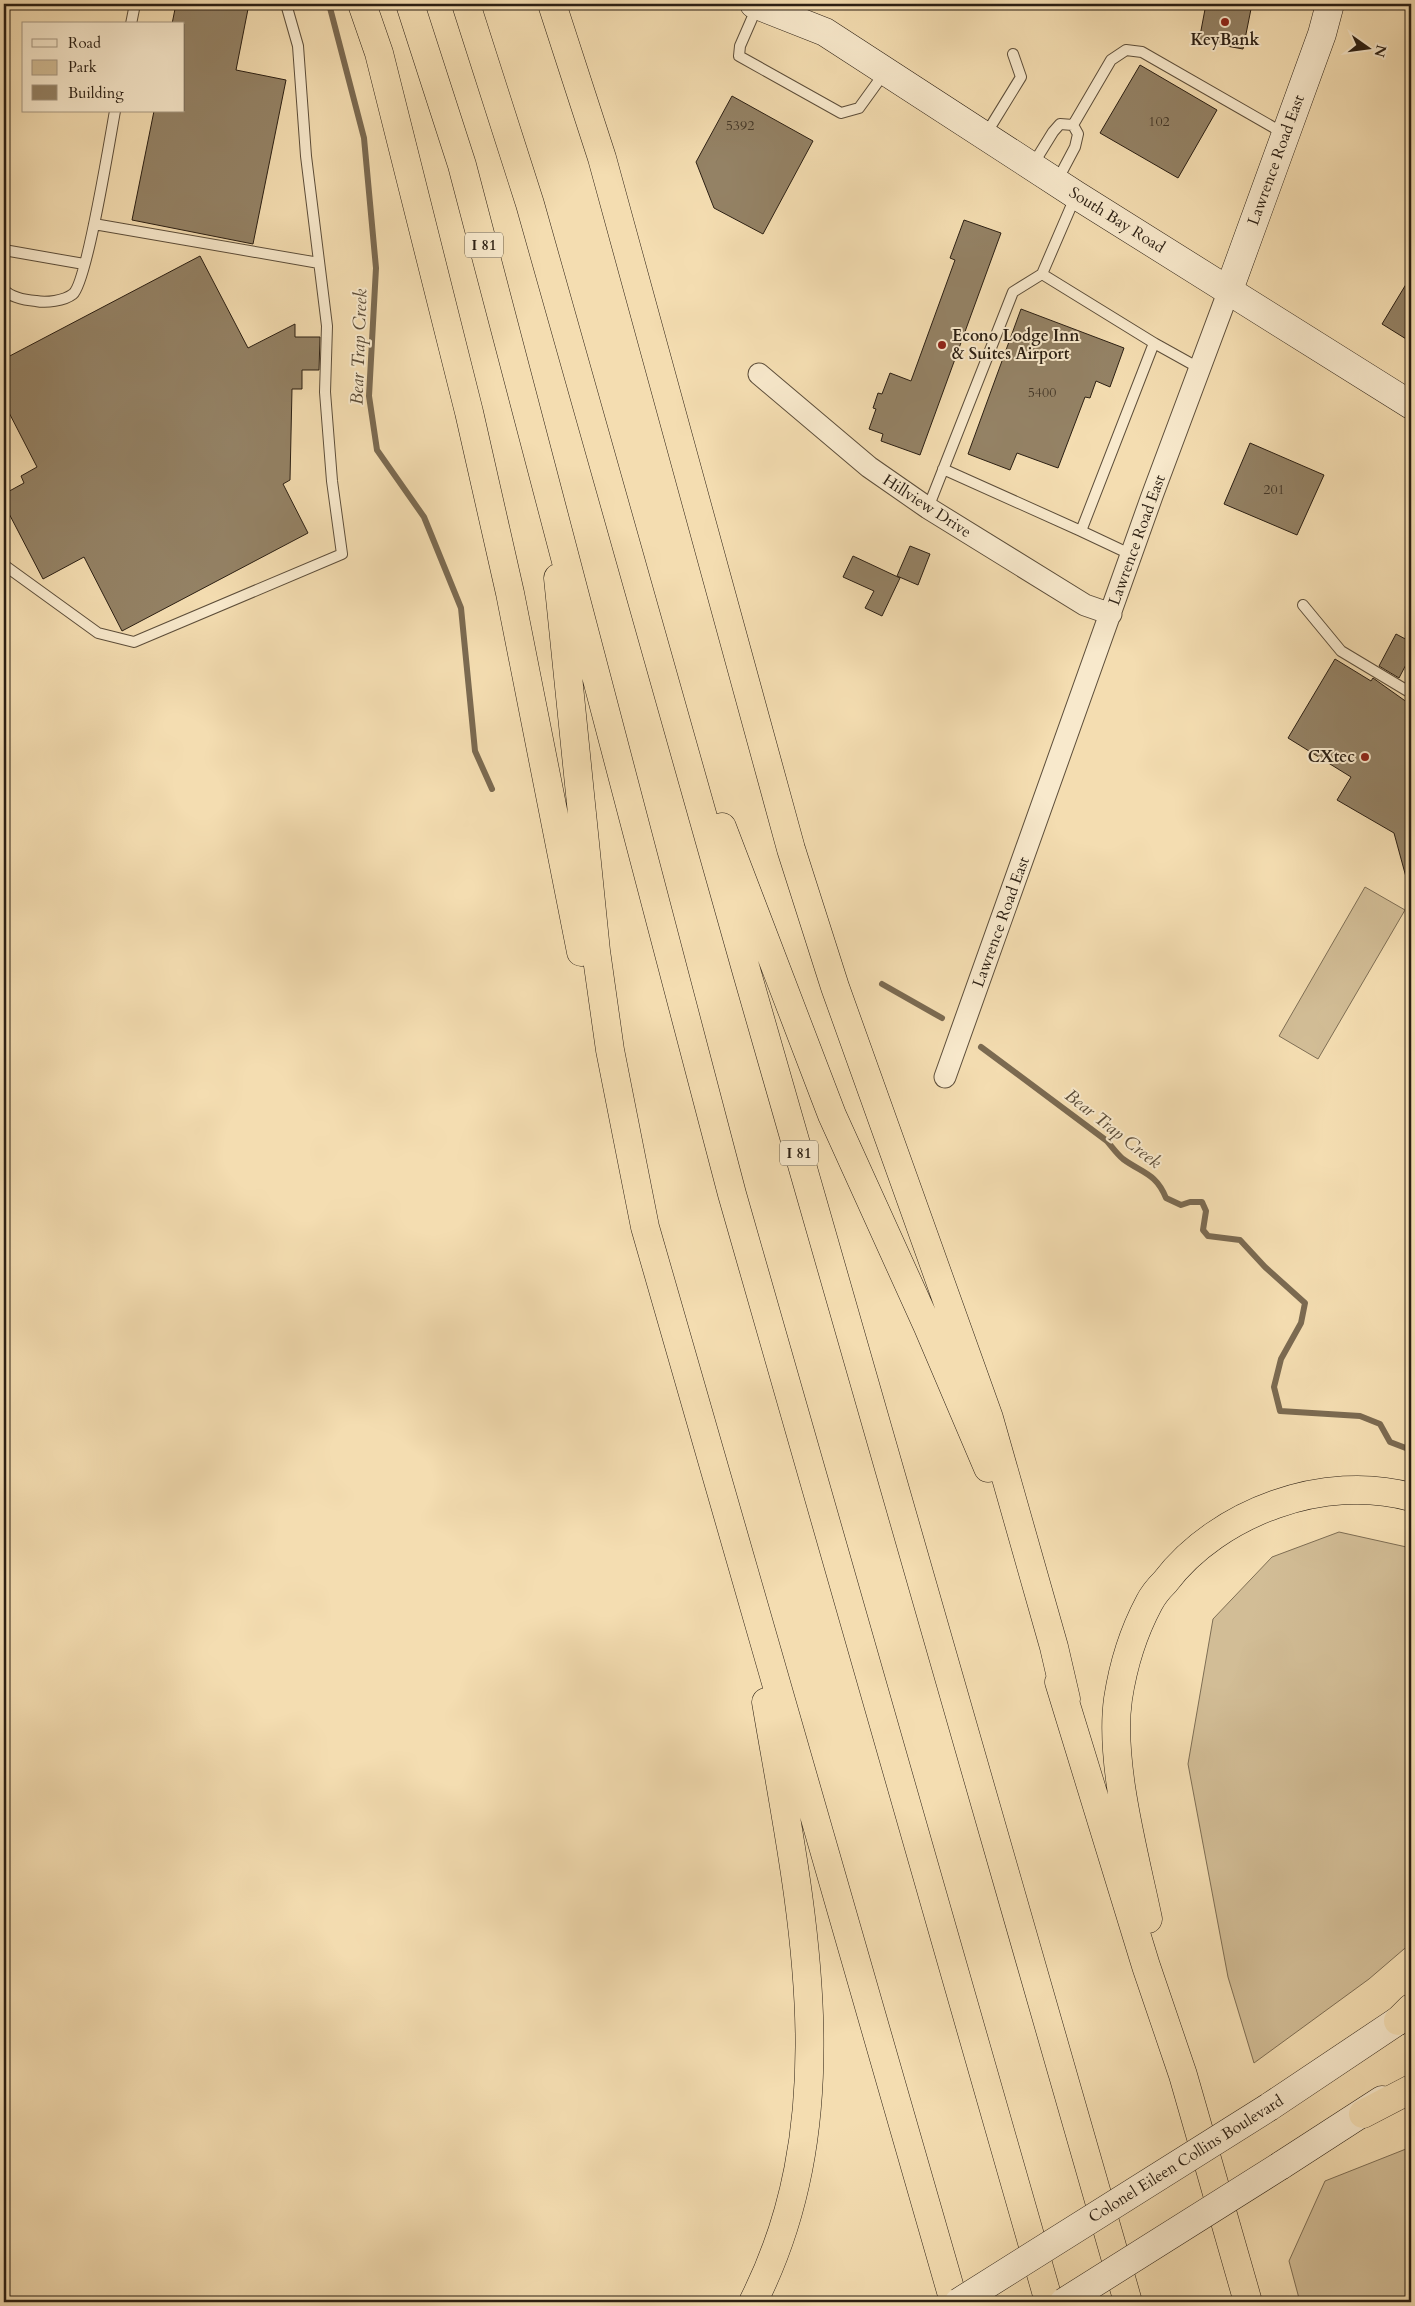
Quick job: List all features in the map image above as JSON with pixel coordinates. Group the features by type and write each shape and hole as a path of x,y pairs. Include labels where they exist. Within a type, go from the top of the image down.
{"highway":[{"path":"362,4 379,53 469,412 510,592 580,948 610,1050"},
{"name":"I 81","path":"410,4 462,165 549,489 735,1203 1049,2302"},
{"name":"I 81","path":"466,4 530,204 1128,2302"},
{"path":"552,4 602,158 791,849 835,987 989,1418 1054,1647 1066,1699 1146,1966 1183,2075 1248,2302"},
{"path":"549,489 596,951 610,1050 646,1227 954,2302"},
{"path":"660,663 832,1115 928,1327 986,1464 1044,1644 1066,1699"},
{"path":"1183,2075 1128,1819 1117,1745 1118,1700 1129,1649 1149,1602 1179,1563 1225,1526 1258,1510 1309,1495 1362,1490 1411,1497"},
{"path":"743,1568 796,1881 809,1985 809,2097 804,2141 794,2188 776,2248 754,2302"},
{"path":"1363,2114 1411,2089"}],"main road":[{"name":"South Bay Road","path":"798,4 825,32"},
{"name":"Lawrence Road East","path":"1229,290 1322,34 1330,4"},
{"name":"South Bay Road","path":"756,5 825,32 986,134 1067,189 1411,405"},
{"name":"Colonel Eileen Collins Boulevard","path":"959,2302 1269,2107 1407,2014"},
{"path":"1064,2302 1363,2114 1411,2079"}],"street":[{"name":"Lawrence Road East","path":"945,1077 1229,290"},
{"name":"Hillview Drive","path":"759,374 869,467 928,508 1085,605 1111,614"}],"lane":[{"path":"131,22 135,4"},
{"path":"4,565 98,633 134,642 342,554 332,481 325,392 327,326 306,156 298,46 286,4"},
{"path":"756,5 740,46 739,56 841,113 860,108 886,71"},
{"path":"1073,125 1111,60 1126,50 1142,52 1286,134"},
{"path":"986,134 1021,77 1013,54"},
{"path":"4,290 20,299 39,302 58,300 73,294 80,282 94,224 115,112"},
{"path":"1032,166 1052,132 1060,124 1073,125"},
{"path":"928,508 1013,292 1042,274 1067,189 1078,134 1073,125"},
{"path":"94,224 318,263"},
{"path":"4,250 84,264"},
{"path":"1042,274 1154,343 1200,368"},
{"path":"1081,531 1154,343"},
{"path":"943,469 1132,555"},
{"path":"1303,605 1342,651 1411,693"}],"green space":[{"path":"1365,887 1405,910 1318,1059 1279,1036"},
{"path":"1339,1532 1411,1548 1411,1943 1369,1979 1254,2063 1228,1977 1188,1764 1213,1619 1272,1557"},
{"path":"1411,2147 1411,2302 1300,2302 1289,2261 1325,2181"}],"building":[{"path":"176,4 249,4 236,70 286,80 253,244 132,220 154,112 185,112 185,22 172,22"},
{"name":"KeyBank","path":"1206,4 1252,4 1243,49 1199,41"},
{"path":"1140,65 1217,110 1178,178 1100,133"},
{"path":"732,96 813,141 763,234 714,208 696,162"},
{"name":"Econo Lodge Inn & Suites Airport","path":"964,220 1001,233 920,455 881,441 883,434 869,429 876,409 873,408 878,393 882,394 890,373 911,381 955,260 950,258"},
{"path":"200,256 248,348 295,324 295,337 320,337 319,370 302,370 302,389 292,389 290,480 283,484 308,533 122,631 84,557 43,579 4,504 4,494 24,483 21,476 37,467 4,403 4,359"},
{"path":"1411,276 1411,342 1382,324"},
{"path":"1021,309 1124,348 1110,387 1096,381 1090,398 1085,397 1058,468 1017,453 1010,470 968,454"},
{"path":"1250,443 1324,475 1297,535 1224,504"},
{"path":"910,546 930,554 918,585 897,576"},
{"path":"853,556 900,578 882,616 865,608 874,591 843,577"},
{"path":"1396,634 1411,642 1411,655 1399,678 1379,666"},
{"name":"CXtec","path":"1335,659 1371,681 1373,678 1411,705 1411,876 1406,877 1394,833 1337,800 1351,777 1288,738"}],"waterway":[{"name":"Bear Trap Creek","path":"329,4 364,138 376,268 369,396 377,450 424,517 461,608 475,751 492,789"},
{"name":"Bear Trap Creek","path":"882,984 942,1018"},
{"name":"Bear Trap Creek","path":"981,1047 1107,1141 1123,1159 1153,1178 1166,1198 1181,1205 1190,1202 1202,1202 1206,1211 1203,1230 1208,1236 1240,1240 1265,1267 1305,1303 1301,1323 1281,1359 1274,1387 1280,1411 1360,1416 1380,1424 1390,1442 1411,1450"}],"place":[{"name":"KeyBank","path":"1225,22"},
{"name":"Econo Lodge Inn & Suites Airport","path":"942,345"},
{"name":"CXtec","path":"1365,757"}]}
